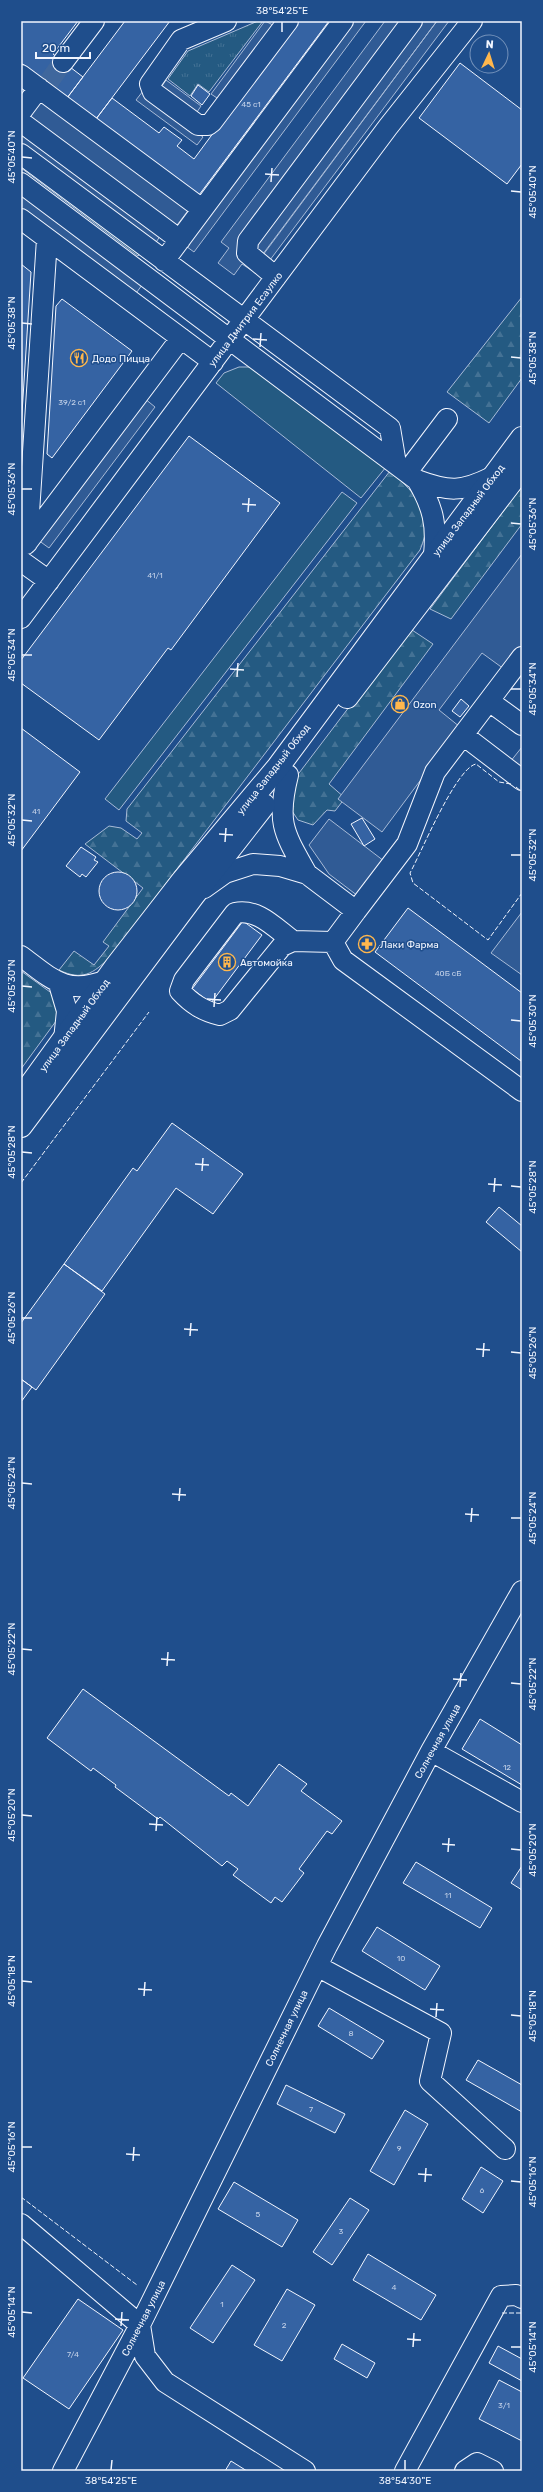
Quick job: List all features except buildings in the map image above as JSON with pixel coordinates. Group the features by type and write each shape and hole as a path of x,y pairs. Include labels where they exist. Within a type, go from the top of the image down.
{"highway":[{"name":"улица Западный Обход","path":"21,1098 107,980 183,880 278,767 522,438"},
{"name":"улица Западный Обход","path":"21,1126 193,896 288,775 522,468"}],"street":[{"path":"63,62 94,21"},
{"path":"226,21 181,40 150,84 153,92 198,125 203,126 212,122 288,21"},
{"path":"164,261 343,21"},
{"path":"276,277 247,253 248,241 412,21"},
{"name":"улица Дмитрия Есаулко","path":"21,618 388,127 472,21"},
{"path":"21,75 43,87 202,209"},
{"path":"21,112 43,87"},
{"path":"21,122 180,240"},
{"path":"21,154 390,428 407,472 428,499 436,521 434,555"},
{"path":"21,183 407,472 439,488 456,490 475,486 492,477"},
{"path":"21,220 213,362"},
{"path":"47,239 23,552 49,581"},
{"path":"23,552 180,338"},
{"path":"407,472 447,419"},
{"path":"333,942 407,844 435,772 522,656"},
{"path":"489,701 522,725"},
{"path":"463,735 522,780"},
{"path":"288,775 281,801 284,833 307,874"},
{"path":"193,896 225,873 253,864 280,866 307,874 356,911"},
{"path":"293,941 259,915 246,911 235,913 184,980 180,991 205,1012 220,1015 230,1010 282,946 293,941 333,942"},
{"path":"333,942 343,960 522,1091"},
{"path":"21,956 59,984 96,984 107,980"},
{"path":"59,984 67,1011 64,1040"},
{"name":"Солнечная улица","path":"63,2471 140,2325 317,1966 431,1750 522,1591"},
{"path":"431,1750 522,1802"},
{"path":"317,1966 441,2033 430,2081 505,2149"},
{"path":"21,2224 140,2325 145,2356 165,2382 305,2471"},
{"path":"405,2471 501,2296 520,2292"},
{"path":"465,2471 477,2463 493,2471"}],"green space":[{"path":"258,21 263,21 209,92 198,84 190,96 168,79 188,51"},
{"path":"21,160 142,251 138,256 21,168"},
{"path":"522,297 522,378 489,423 447,392"},
{"path":"239,367 254,367 386,467 361,498 216,383 224,373"},
{"path":"390,471 416,497 425,515 426,525 420,550 110,957 98,968 87,974 74,975 59,970 74,951 94,965 109,946 103,942 143,888 85,844 109,826 121,828 137,839 142,833 126,821 127,809"},
{"path":"522,486 522,524 451,619 430,609"},
{"path":"342,492 357,503 119,810 105,799"},
{"path":"409,628 433,644 329,784 345,798 335,811 327,810 313,825 298,820 290,808 296,777"},
{"path":"21,971 57,997 59,1017 21,1069"}],"shaded area":[{"path":"265,21 275,26 220,100 211,94"},
{"path":"350,21 366,21 194,252 183,244"},
{"path":"385,21 437,21 251,270 242,264 234,275 218,263 229,248 221,242"},
{"path":"437,21 449,21 270,260 263,255"},
{"path":"166,80 201,106 195,115 160,89"},
{"path":"143,91 203,137 197,145 136,100"},
{"path":"43,98 190,208 174,229 27,120"},
{"path":"26,131 162,233 155,244 21,145 21,138"},
{"path":"21,195 142,285 134,296 21,212"},
{"path":"144,398 155,407 49,548 38,540"},
{"path":"522,554 522,645 504,669 482,653 439,710 460,727 382,832 338,799"},
{"path":"522,747 522,771 510,762"},
{"path":"329,819 384,861 358,896 329,874 309,845"},
{"path":"522,912 522,975 491,953"}],"tunnel":[{"path":"48,83 63,62"}],"fence":[{"path":"511,784 499,782 476,764 468,769 449,795 410,873 413,883 488,940 522,893"},
{"path":"516,787 522,792"},
{"path":"21,1183 149,1012"},
{"path":"21,2197 137,2285"},
{"path":"502,2313 522,2313"}],"place":[{"name":"Додо Пицца","path":"79,358"},
{"name":"Ozon","path":"400,704"},
{"name":"Лаки Фарма","path":"367,944"},
{"name":"Автомойка","path":"227,962"}]}
